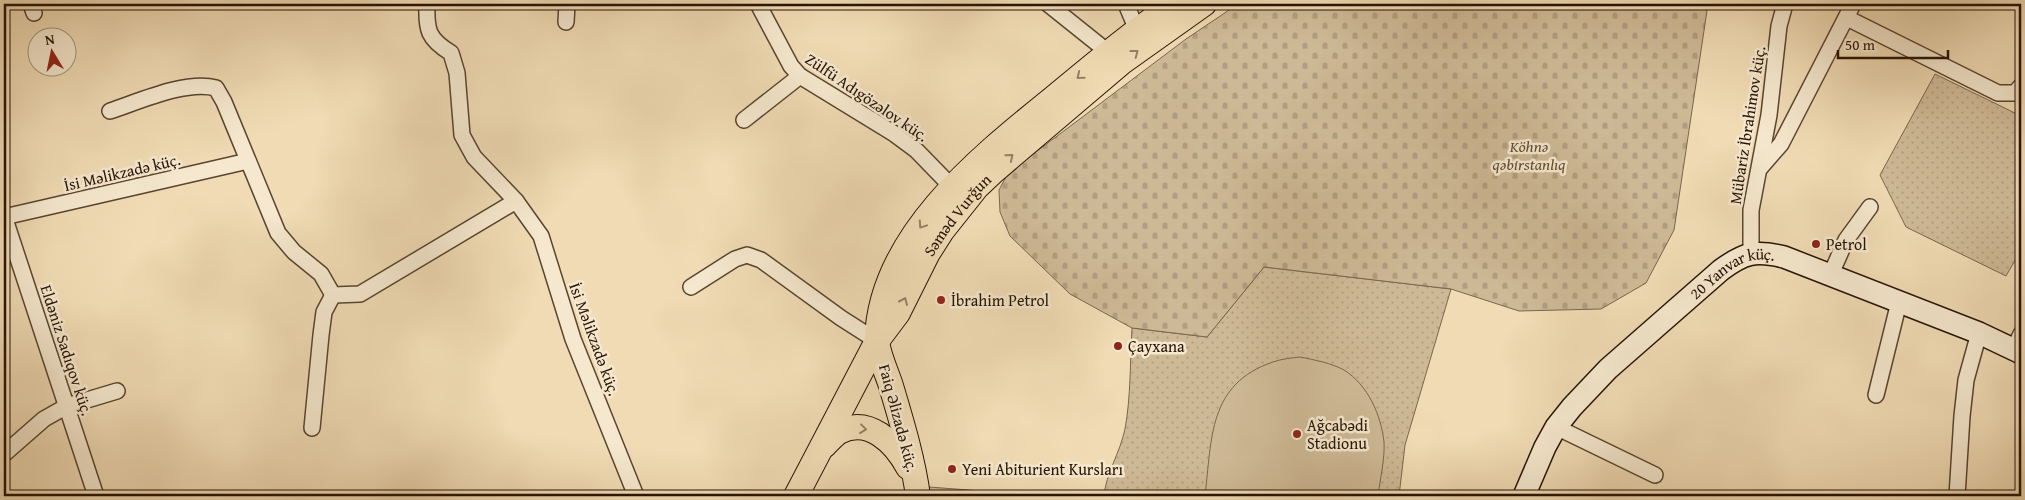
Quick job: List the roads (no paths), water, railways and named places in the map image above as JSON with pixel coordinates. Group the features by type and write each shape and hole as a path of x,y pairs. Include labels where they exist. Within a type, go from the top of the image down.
{"main road":[{"name":"Səməd Vurğun","path":"877,341 882,302 890,279 905,250 925,219 952,187 982,157 1108,52 1174,4"},
{"name":"Səməd Vurğun","path":"796,496 877,341 898,313 932,245 977,187 1121,63 1204,4"},
{"name":"Faiq Əlizadə küç.","path":"877,341 908,445 918,490"},
{"path":"821,448 838,433 848,429 859,428 874,431 886,438 895,448 907,465 918,490"}],"street":[{"name":"İsi Məlikzadə küç.","path":"427,4 430,36 438,46 452,53 457,73 462,135 474,156 516,201 541,236 573,339 631,495"},
{"path":"566,22 567,4"},
{"name":"Zülfü Adıgözəlov küç.","path":"758,4 791,66 800,76 894,133 916,150 952,187"},
{"path":"1048,4 1108,52"},
{"path":"1126,4 1137,30"},
{"name":"Mübariz İbrahimov küç.","path":"1751,253 1751,210 1769,115 1779,26 1784,4"},
{"path":"1760,169 1781,144 1854,4"},
{"path":"1847,18 1998,94 2015,94 2021,86"},
{"path":"744,120 800,76"},
{"path":"110,111 186,87 205,85 216,88 224,102 278,233 294,252 321,274 334,295"},
{"name":"İsi Məlikzadə küç.","path":"4,216 248,161"},
{"path":"334,295 360,294 516,201"},
{"path":"1830,276 1846,240 1870,207"},
{"name":"Eldəniz Sadıqov küç.","path":"4,216 96,496"},
{"name":"20 Yanvar küç.","path":"1524,496 1545,447 1556,427 1572,407 1608,369 1720,270 1738,257 1751,253 1767,252 1784,257 1979,333 2019,345"},
{"path":"690,287 735,259 746,255 761,260 841,318 877,341"},
{"path":"312,428 320,335 324,312 334,295"},
{"path":"1876,395 1899,302"},
{"path":"1957,496 1965,389 1979,333"},
{"path":"4,454 44,419 67,406 118,392"},
{"path":"1556,427 1654,475"}],"place":[{"name":"Petrol","path":"1816,244"},
{"name":"İbrahim Petrol","path":"941,300"},
{"name":"Çayxana","path":"1118,346"},
{"name":"Ağcabədi Stadionu","path":"1297,434"},
{"name":"Yeni Abiturient Kursları","path":"952,469"}],"park label":[{"name":"Köhnə qəbirstanlıq","path":"1529,155"}]}
